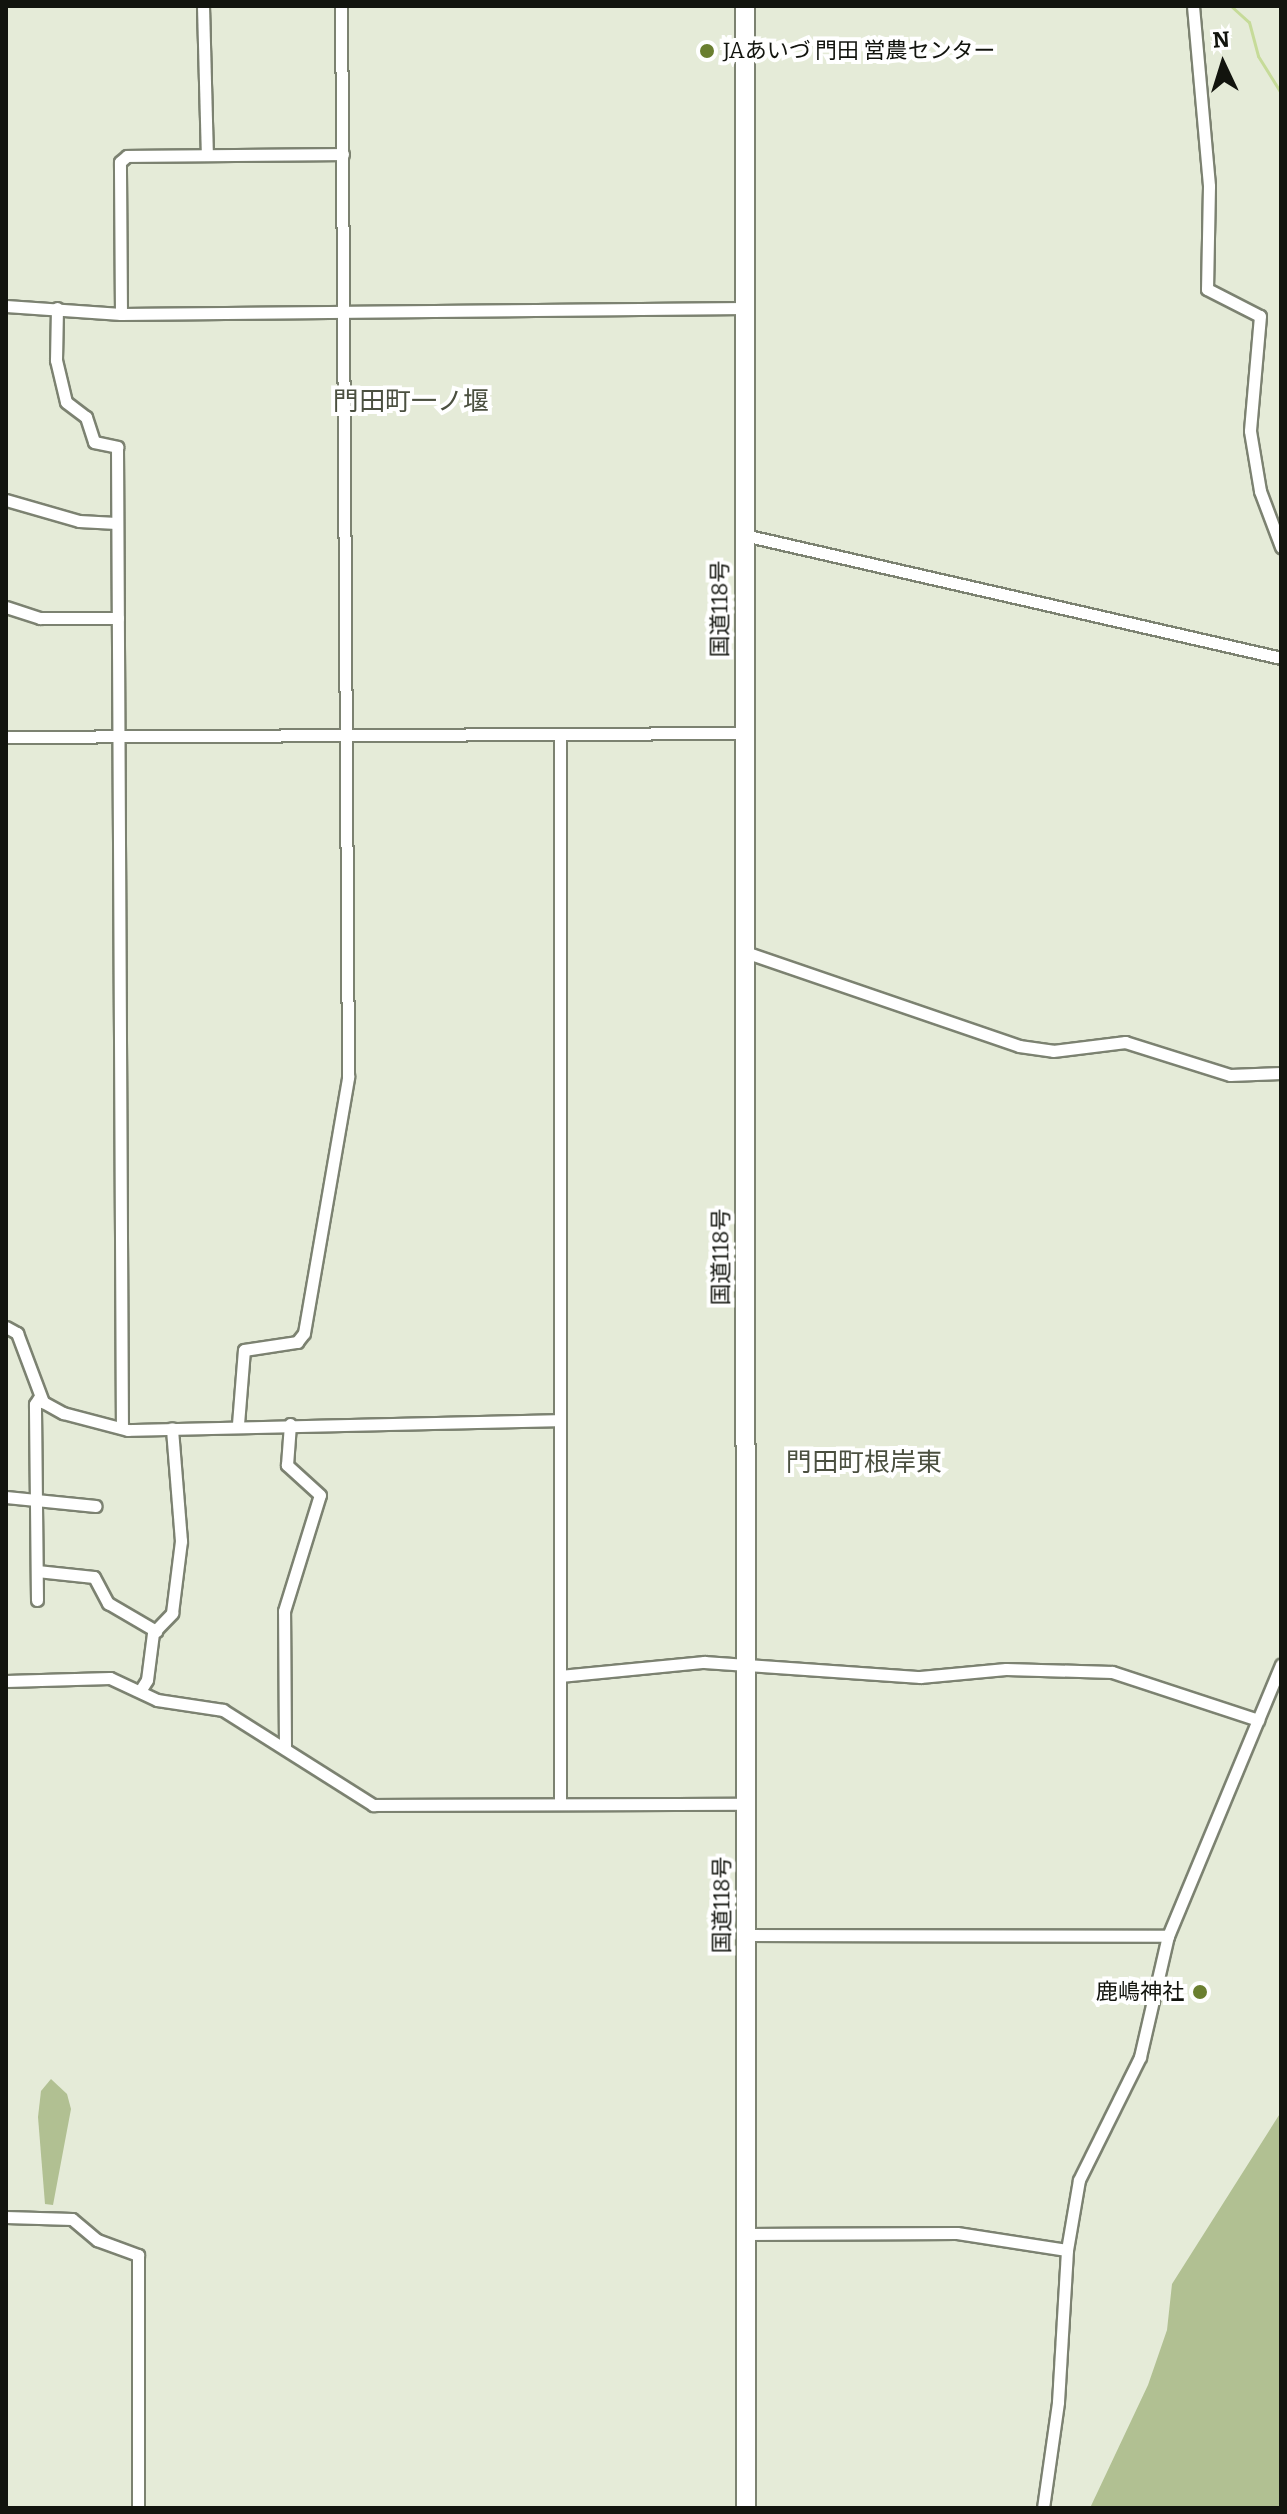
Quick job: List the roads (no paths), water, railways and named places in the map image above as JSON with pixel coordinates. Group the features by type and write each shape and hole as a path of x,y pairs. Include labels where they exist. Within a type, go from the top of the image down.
{"highway":[{"name":"国道118号","path":"745,6 746,2508"}],"street":[{"path":"203,6 207,155"},
{"path":"238,1424 244,1350 297,1342 304,1333 348,1077 341,6"},
{"path":"1193,6 1209,186 1207,289 1260,316 1250,431 1260,491 1281,547"},
{"path":"121,314 120,162 127,156 343,154"},
{"path":"6,306 121,314 745,308"},
{"path":"57,308 56,360 66,402 86,417 94,442 117,447 122,1428"},
{"path":"6,500 79,521 116,523"},
{"path":"744,535 1281,658"},
{"path":"6,607 40,618 118,618"},
{"path":"6,737 744,733"},
{"path":"560,734 560,1804"},
{"path":"745,952 1019,1046 1053,1051 1125,1042 1230,1075 1281,1073"},
{"path":"6,1327 17,1333 39,1398 63,1413 122,1428 560,1420"},
{"path":"37,1600 35,1404 39,1398"},
{"path":"285,1747 284,1611 320,1495 287,1465 290,1424"},
{"path":"140,1691 147,1680 149,1644 172,1613 181,1541 172,1428"},
{"path":"6,1497 96,1506"},
{"path":"37,1571 94,1577 108,1603 156,1631"},
{"path":"560,1676 704,1662 920,1677 1006,1669 1112,1672 1258,1720"},
{"path":"1043,2508 1058,2402 1067,2250 1087,2157 1140,2057 1168,1936 1281,1665"},
{"path":"6,1681 110,1678 157,1700 223,1710 373,1805 746,1804"},
{"path":"746,1935 1168,1936"},
{"path":"6,2217 72,2219 97,2240 138,2255 138,2508"},
{"path":"746,2234 957,2233 1067,2250"}],"waterway":[{"path":"1231,6 1249,22 1258,56 1281,93"}],"place":[{"name":"JAあいづ 門田 営農センター","path":"707,51"},
{"name":"鹿嶋神社","path":"1200,1992"}],"district":[{"name":"門田町一ノ堰","path":"411,402"},
{"name":"門田町根岸東","path":"864,1463"}]}
